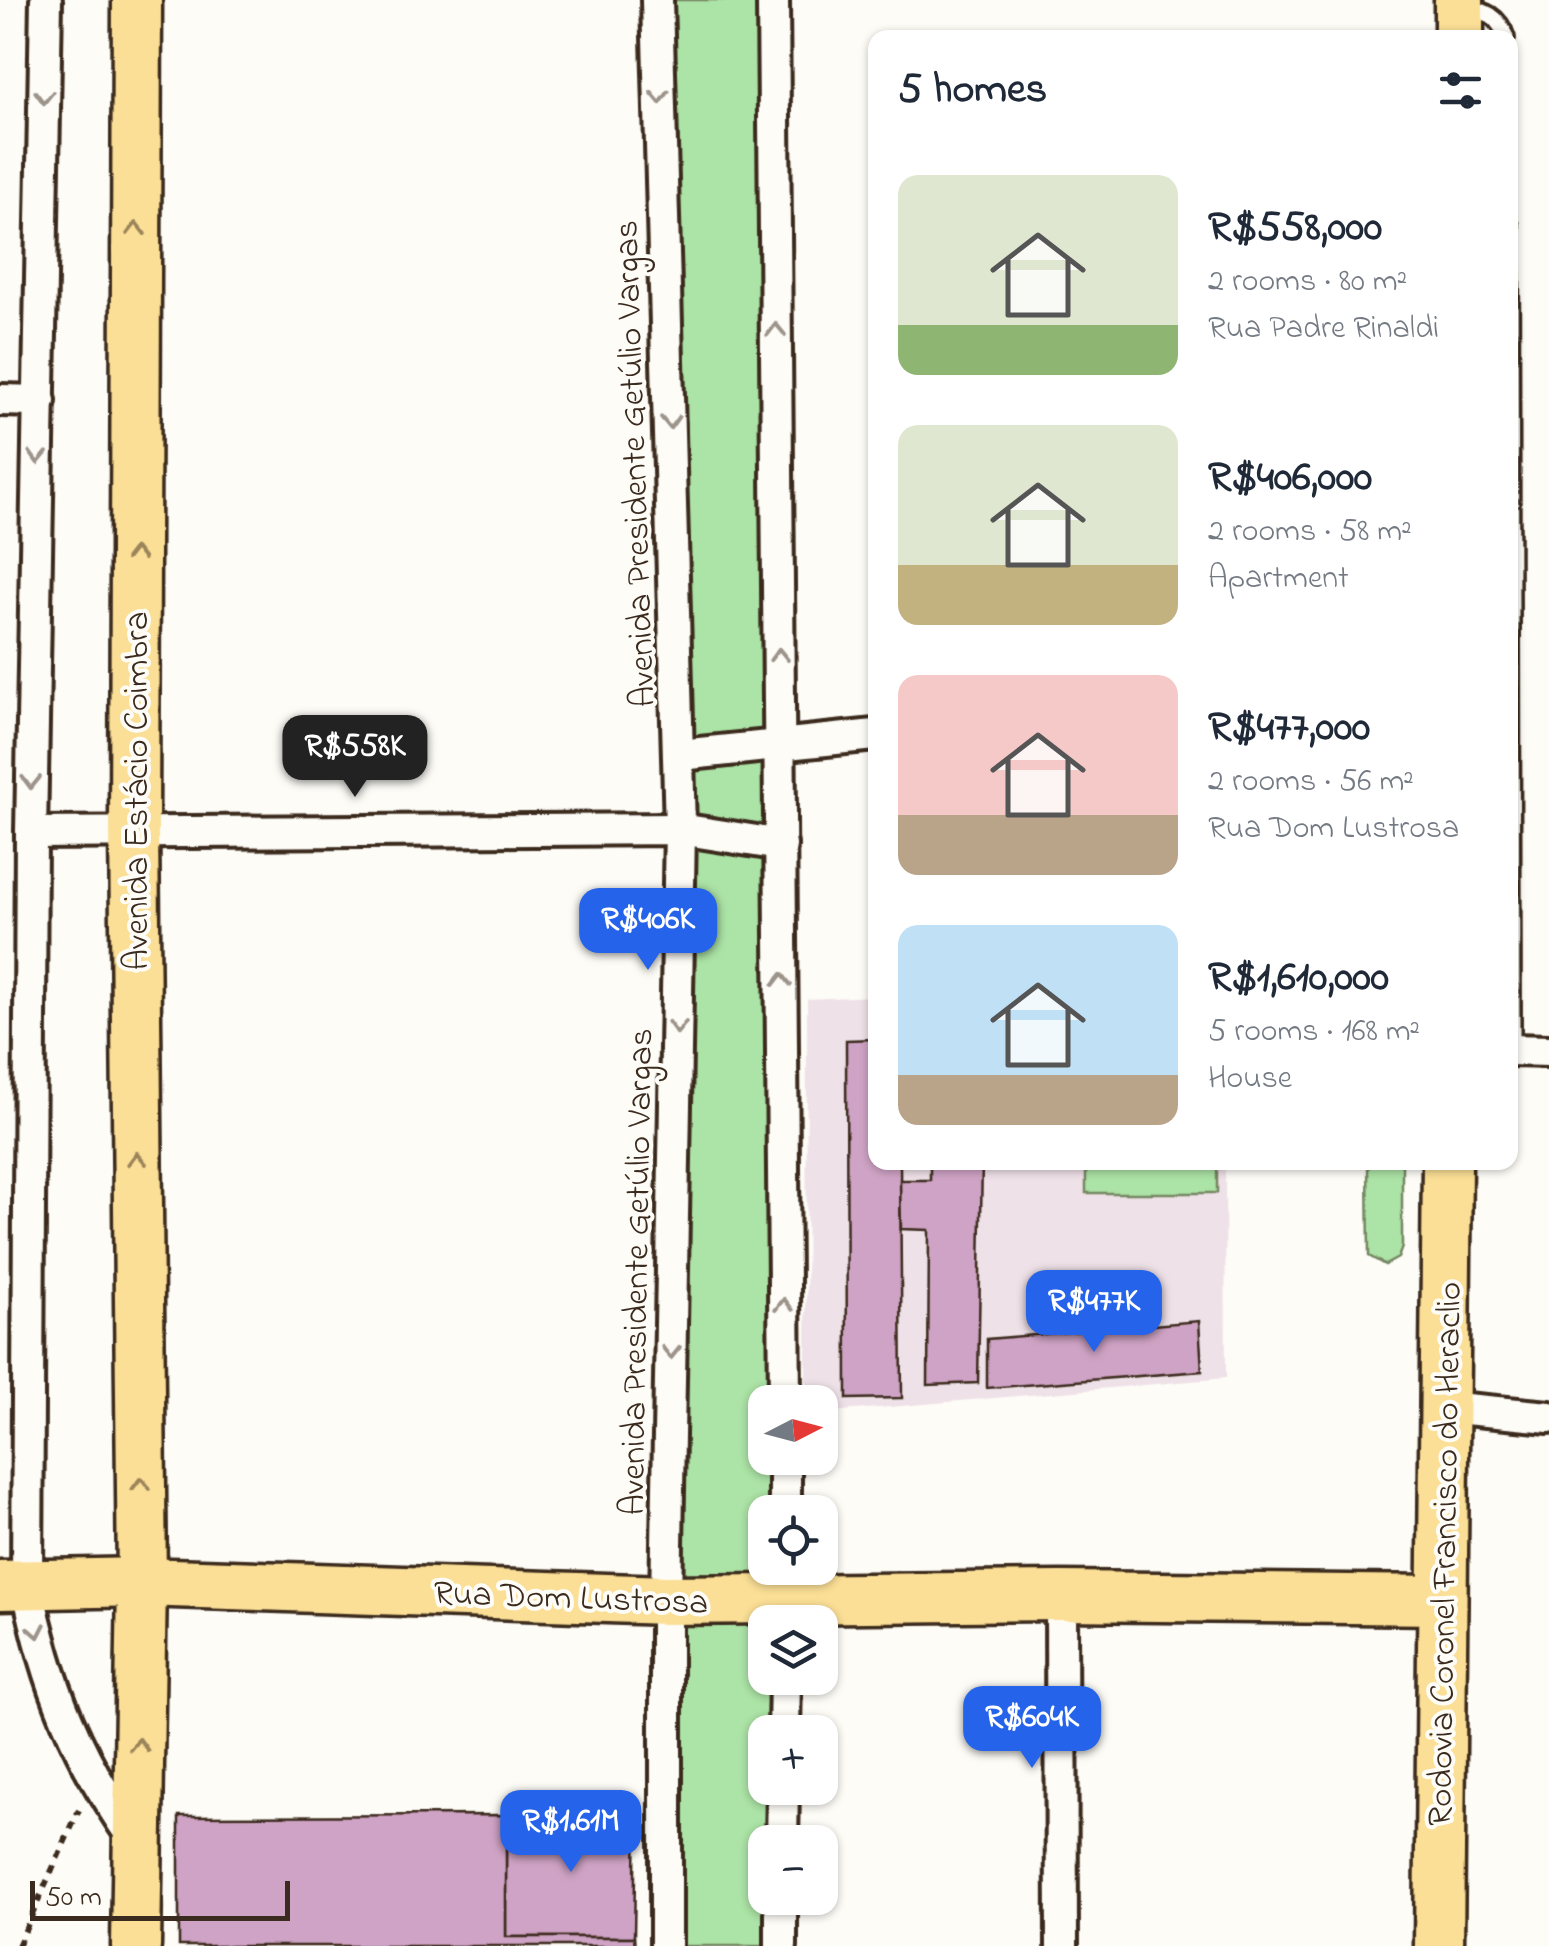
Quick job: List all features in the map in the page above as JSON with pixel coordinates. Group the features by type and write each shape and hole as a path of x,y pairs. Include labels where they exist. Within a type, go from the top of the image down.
{"main road":[{"name":"Avenida Estácio Coimbra","path":"136,1946 142,1582 134,830 137,0"},
{"name":"Rodovia Coronel Francisco do Heraclio","path":"1439,1946 1447,1170"},
{"name":"Rua Dom Lustrosa","path":"14,1584 142,1582 666,1600 1061,1596 1442,1600"}],"street":[{"path":"46,0 14,1584 61,1712 94,1781 136,1842"},
{"name":"Avenida Presidente Getúlio Vargas","path":"657,0 680,755 666,1600 666,1946"},
{"path":"773,0 784,1385"},
{"path":"0,400 40,400"},
{"path":"680,755 868,736"},
{"path":"30,833 680,829 781,845"},
{"path":"1518,1050 1549,1051"},
{"path":"1446,1406 1549,1416"},
{"path":"1061,1596 1062,1946"},
{"path":"780,1946 781,1915"}],"lane":[{"path":"1459,14 1488,12 1504,30"}],"shaded area":[{"path":"868,996 868,1170 1225,1170 1226,1378 838,1411 838,1385 806,1385 807,999"}],"green space":[{"path":"660,0 773,0 797,848 788,1385 748,1385 748,1475 787,1475 786,1495 748,1495 748,1585 785,1585 784,1605 669,1599 687,825"},
{"path":"1086,1170 1217,1170 1217,1193 1086,1193"},
{"path":"1368,1170 1402,1170 1402,1247 1398,1258 1385,1265 1369,1256"},
{"path":"669,1605 748,1619 748,1695 782,1695 781,1715 748,1715 748,1805 781,1805 780,1825 748,1825 748,1915 779,1915 779,1946 668,1946"}],"building":[{"path":"868,1039 868,1170 900,1170 902,1398 847,1399 846,1040"},
{"path":"930,1170 982,1170 978,1383 928,1385 929,1230 901,1229 900,1180 930,1180"},
{"path":"1199,1321 1202,1371 987,1388 987,1339"},
{"path":"636,1813 634,1937 506,1937 506,1815"},
{"path":"506,1815 506,1937 634,1937 635,1946 179,1946 179,1816"}]}
